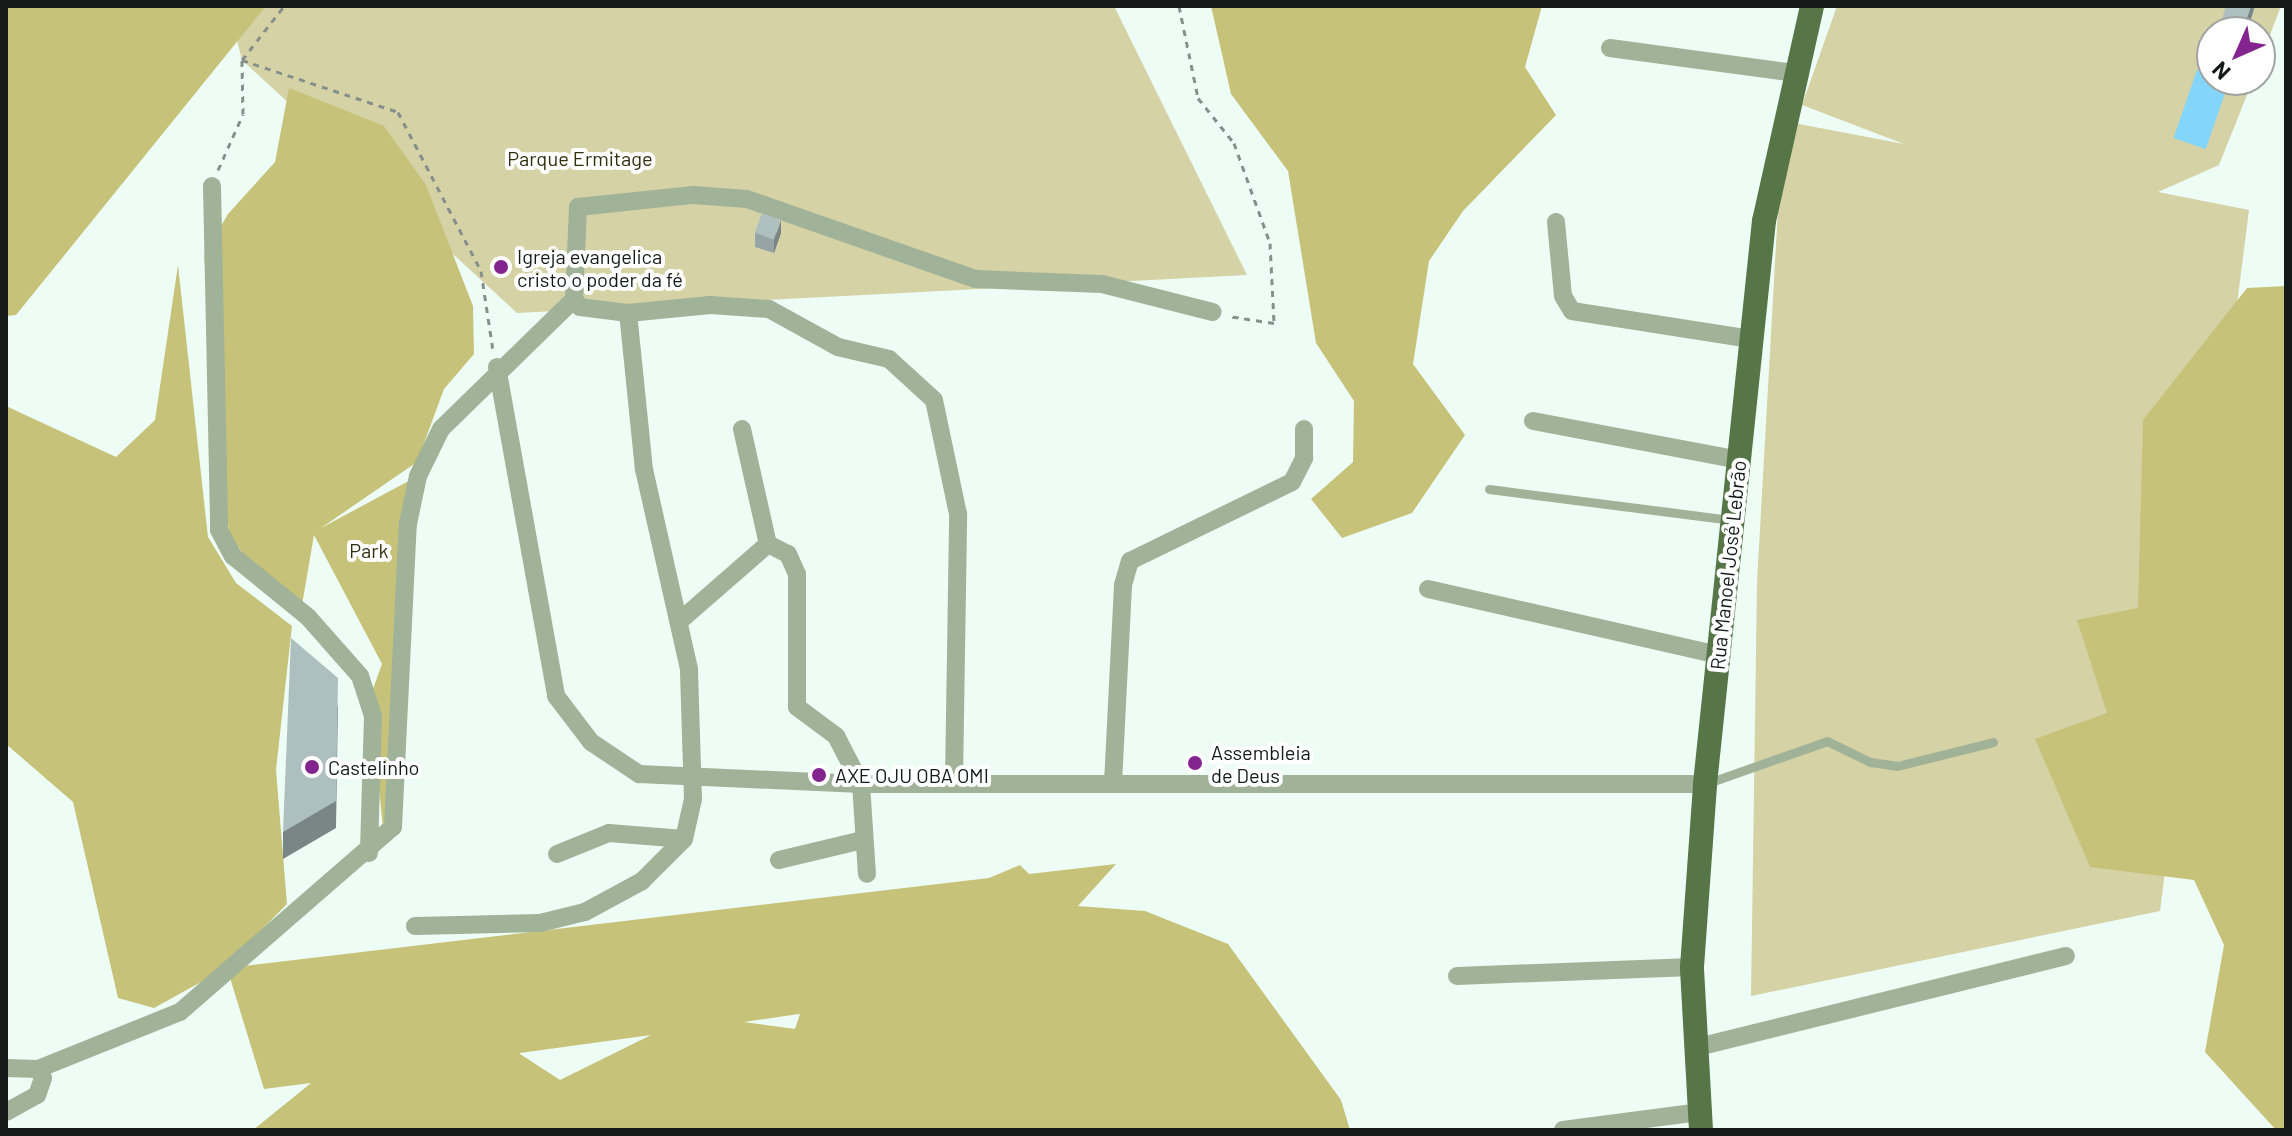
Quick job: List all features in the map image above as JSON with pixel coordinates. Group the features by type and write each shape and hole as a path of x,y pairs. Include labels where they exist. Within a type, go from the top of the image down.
{"main road":[{"name":"Rua Manoel José Lebrão","path":"1700,1121 1692,967 1705,784 1764,221 1806,7"}],"street":[{"path":"1610,48 1794,73"},
{"path":"212,186 219,530 233,556 308,617 360,676 373,716 369,853"},
{"path":"6,1068 38,1069 180,1012 279,921 369,853 393,827 398,806 408,524 418,476 441,429 497,367 574,299 578,207 693,195 777,207 975,279 1102,284 1213,312"},
{"path":"1556,222 1563,296 1572,311 1751,339"},
{"path":"574,299 588,311 628,313 710,305 769,309 838,347 889,359 934,400 949,444 958,514 954,780"},
{"path":"415,926 540,923 585,912 642,881 684,839 691,780 682,619 644,470 628,313"},
{"path":"497,367 556,696 569,719 614,760 639,774 691,780 861,784 954,780 1705,784"},
{"path":"1533,421 1740,460"},
{"path":"742,429 768,544"},
{"path":"1113,783 1123,585 1130,561 1292,482 1304,458 1304,429"},
{"path":"682,619 768,544"},
{"path":"768,544 788,554 797,574 797,707 839,740 861,784 867,874"},
{"path":"1428,589 1719,655"},
{"path":"557,854 609,833 684,839"},
{"path":"779,860 863,840"},
{"path":"1694,1048 2066,956"},
{"path":"1457,976 1692,967"},
{"path":"6,1112 37,1095 38,1069"},
{"path":"1563,1130 1700,1121"}],"lane":[{"path":"1489,489 1732,520"},
{"path":"1705,784 1827,741 1870,762 1897,766 1993,742"}],"path":[{"path":"212,186 243,114 242,60 284,6"},
{"path":"1179,6 1198,98 1234,143 1270,243 1274,323 1213,312"},
{"path":"242,60 398,112 481,271 497,367"}],"green space":[{"path":"8,6 266,6 16,315 6,316"},
{"name":"Parque Ermitage","path":"228,6 1114,6 1247,275 517,313 242,60"},
{"path":"1211,6 1542,6 1525,67 1556,115 1463,211 1429,261 1413,364 1465,435 1412,513 1342,538 1311,499 1353,462 1354,401 1316,343 1288,171 1231,94"},
{"path":"1837,6 2281,6 2276,19 2276,16 2196,16 2196,96 2247,96 2219,165 2158,192 2249,210 2160,911 1751,996 1757,582 1783,121 1904,144 1802,105"},
{"name":"Park","path":"289,88 384,126 426,185 473,306 474,354 444,389 417,462 321,528 418,476 384,838 370,697 382,664 314,535 302,605 253,568 229,534 204,255 228,214 275,162"},
{"path":"178,265 208,537 236,583 292,626 276,770 287,904 221,971 154,1008 118,998 73,802 6,744 6,406 116,457 155,420"},
{"path":"2286,286 2286,1130 2276,1130 2205,1052 2224,945 2194,880 2090,867 2035,739 2107,713 2077,620 2138,608 2143,420 2247,288"},
{"path":"1116,864 1078,906 1145,911 1228,944 1341,1100 1350,1130 253,1130 311,1083 264,1089 227,968 989,878 1020,865 1029,874","holes":["799,1014 795,1029 744,1022","651,1035 560,1080 520,1054 520,1053"]}],"water":[{"path":"2196,73 2196,96 2224,96 2206,149 2174,138"}],"building":[{"path":"2226,6 2251,6 2248,16 2223,16"},
{"path":"762,213 781,220 774,240 755,233"},
{"name":"Castelinho","path":"291,638 338,678 336,801 283,832"}],"place":[{"name":"Igreja evangelica cristo o poder da fé","path":"501,267"},
{"name":"Assembleia de Deus","path":"1195,763"},
{"name":"Castelinho","path":"312,767"},
{"name":"AXE OJU OBA OMI","path":"819,775"}]}
